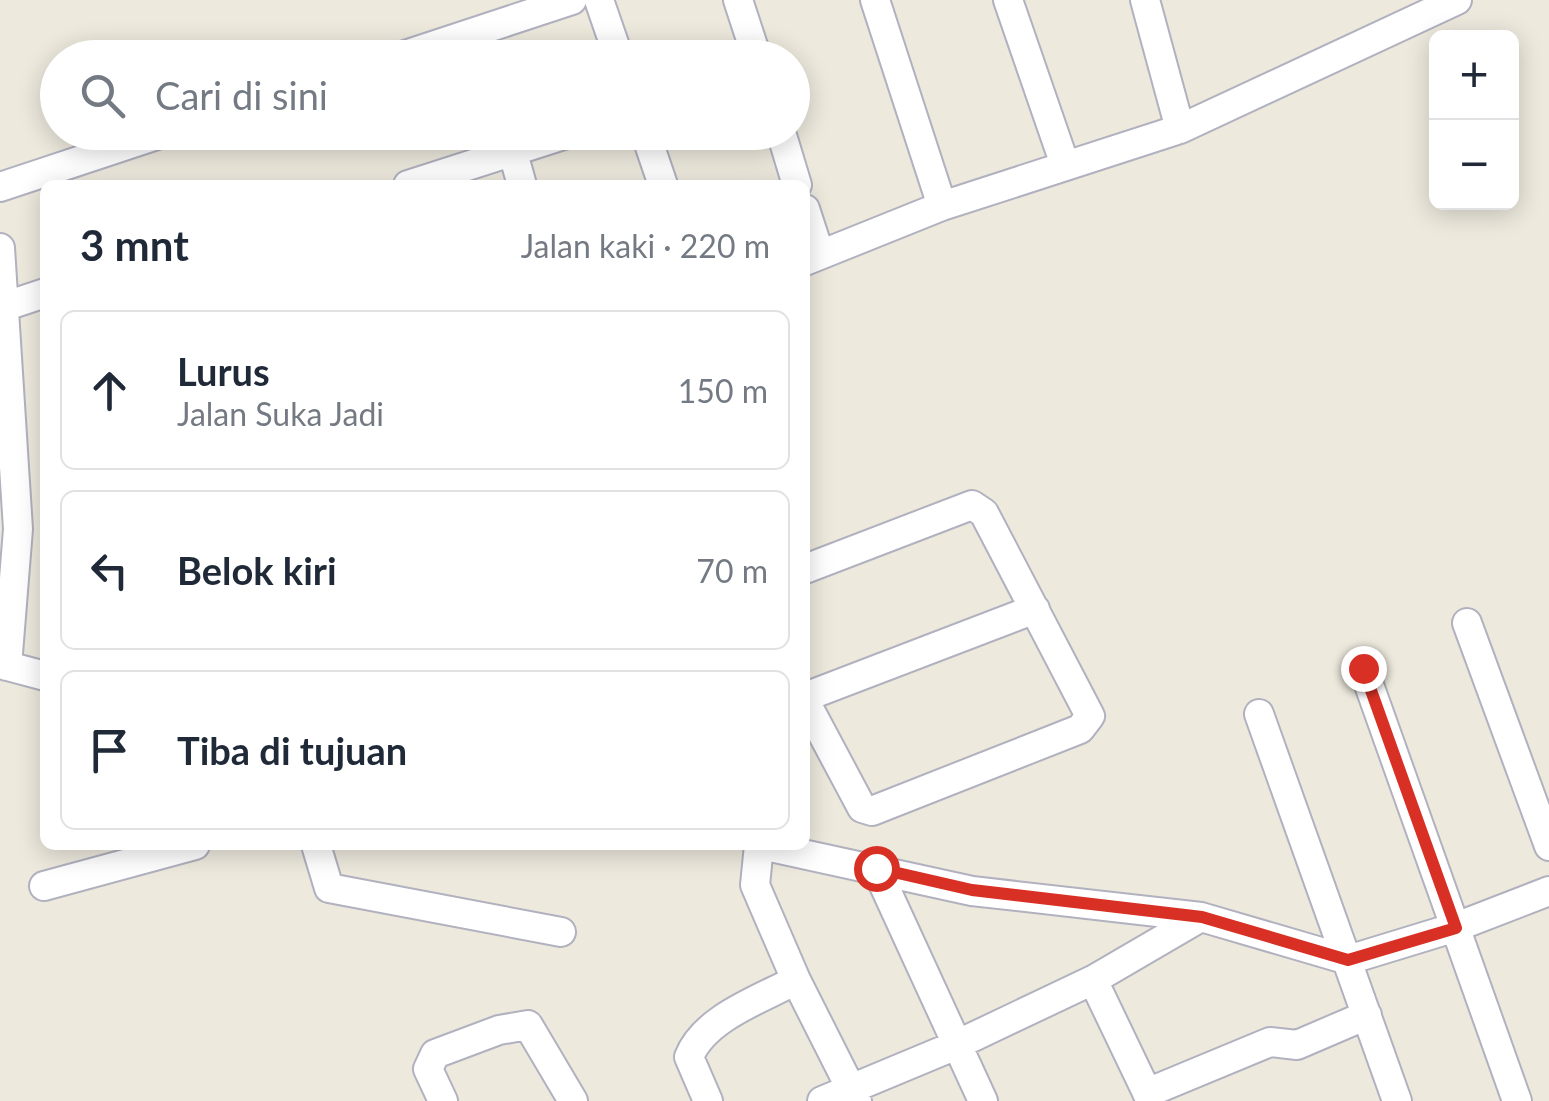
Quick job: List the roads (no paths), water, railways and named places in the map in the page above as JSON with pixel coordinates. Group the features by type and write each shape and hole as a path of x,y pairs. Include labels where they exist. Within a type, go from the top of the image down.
{"street":[{"path":"451,40 572,0"},
{"path":"599,0 613,40"},
{"path":"738,0 751,40"},
{"path":"875,0 942,206"},
{"path":"1008,0 1064,166"},
{"path":"1145,0 1180,129"},
{"path":"812,258 942,206 1180,129 1456,0"},
{"path":"0,187 112,150"},
{"path":"425,180 524,150"},
{"path":"651,150 661,180"},
{"path":"787,150 796,180"},
{"path":"513,154 521,180"},
{"path":"0,248 6,306 9,528 4,665 40,675"},
{"path":"6,306 40,295"},
{"path":"810,567 972,505 984,513 1088,709 1088,723 878,810 862,808 810,709"},
{"path":"9,528 40,520"},
{"path":"810,697 1035,609"},
{"path":"1467,622 1549,846"},
{"path":"1363,668 1516,1101"},
{"path":"1259,714 1397,1101"},
{"path":"44,886 176,850"},
{"path":"318,850 329,888 561,932"},
{"path":"759,850 756,884 796,980 854,1095"},
{"path":"785,850 972,890 1202,917 1348,960 1456,928 1549,891"},
{"path":"876,868 954,1046 983,1101"},
{"path":"822,1101 854,1095 1092,980 1202,917"},
{"path":"708,1101 688,1057 694,1042 706,1030 796,980"},
{"path":"1092,980 1149,1097 1270,1042 1297,1046 1367,1016"},
{"path":"443,1101 428,1070 435,1054 499,1030 528,1025 573,1101"}]}
